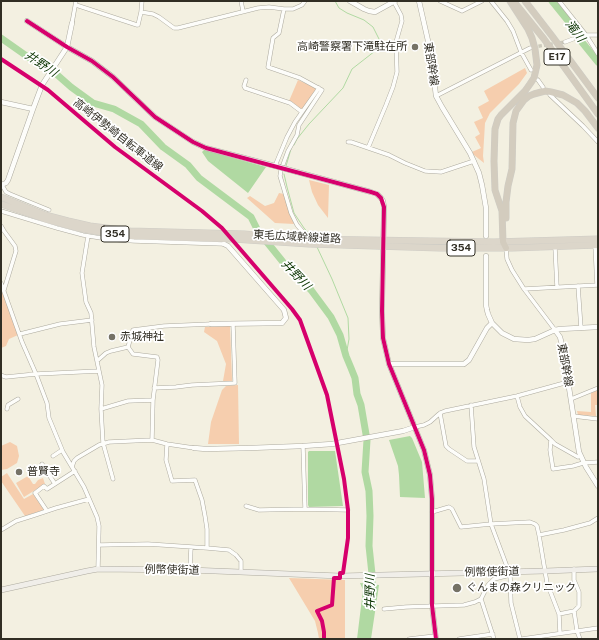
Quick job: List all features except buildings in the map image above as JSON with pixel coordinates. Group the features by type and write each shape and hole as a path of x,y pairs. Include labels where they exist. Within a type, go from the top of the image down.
{"highway":[{"path":"505,244 502,211 494,190 495,129 501,115 525,91 534,78 537,65 536,49 532,38 510,1"},
{"name":"E17","path":"514,1 544,39 598,114"},
{"name":"E17","path":"525,1 574,64 598,98"},
{"path":"505,244 506,202 512,169 512,128 514,117 520,105 528,96 534,94 545,91 557,93 577,104 585,111 598,128"},
{"name":"東毛広域幹線道路","path":"1,197 74,223 130,231 283,237 323,242 505,244 597,243"},
{"name":"東毛広域幹線道路","path":"1,204 56,223 105,233 130,236 287,242 307,241"},
{"name":"東毛広域幹線道路","path":"505,244 555,247 597,243"}],"main road":[{"name":"例幣使街道","path":"1,590 98,569 190,570 344,576 433,573 510,573 598,568"}],"street":[{"path":"49,210 6,192 2,185 8,180 42,86 67,47 76,3 138,25 142,1"},
{"path":"241,1 243,11"},
{"path":"141,12 153,14 174,28 178,28 258,8 269,7 293,9 305,1"},
{"path":"350,1 364,9 375,12 395,1 402,21 396,42 397,72 386,105 368,148"},
{"name":"東部幹線","path":"419,1 432,58 436,96 470,153 478,173 486,208 486,236"},
{"path":"440,1 462,11 482,1"},
{"path":"491,1 513,31 521,52 531,70"},
{"path":"559,1 598,54"},
{"path":"278,168 297,135 299,125 322,90 300,78 268,67 273,38 279,34 284,9"},
{"path":"26,21 92,61 113,77 155,117 193,142 206,148 377,194 381,198 384,207 382,311 383,338 389,364 424,450 430,475 433,573 432,606 435,638 408,638"},
{"path":"584,35 598,35"},
{"path":"565,42 573,39"},
{"path":"436,96 530,48"},
{"path":"246,80 244,86 245,88 290,103 302,112"},
{"path":"538,80 543,87"},
{"path":"303,232 291,213 278,168 287,137 295,122 319,88"},
{"path":"550,95 584,126 598,142"},
{"path":"1,102 33,110"},
{"path":"348,142 389,155 425,171 441,172 474,162"},
{"path":"278,168 290,169"},
{"path":"1,211 88,236 134,241 224,244 228,246 284,310 286,315 286,318 282,323 164,326 133,330 128,347"},
{"path":"1,226 15,246 16,251 4,290"},
{"path":"88,236 82,273 86,302 91,311 94,346 102,385 101,409 103,443 113,479"},
{"path":"524,289 598,285 597,243"},
{"path":"505,244 507,259 524,289 555,330 598,327"},
{"path":"555,247 557,287"},
{"path":"389,364 464,364 469,360 487,328 492,323 486,305 486,256"},
{"path":"1,283 22,342 47,403 49,418 62,450 84,487 97,517 99,526 98,569"},
{"path":"578,286 581,328"},
{"path":"20,334 60,324 92,320"},
{"name":"東部幹線","path":"492,323 502,333 514,339 535,339 555,330 560,337 571,399 577,445 583,463 598,486"},
{"path":"154,388 235,383 233,324"},
{"path":"97,361 106,353 128,347"},
{"path":"128,347 133,354 158,358 153,400 152,440"},
{"path":"1,375 6,377 98,371"},
{"path":"74,469 74,461 77,458 103,443 152,440 194,448 332,444 415,428 430,422 444,411 517,396 568,382"},
{"path":"571,399 598,388"},
{"path":"517,396 520,407 525,416 555,444 578,457 580,456"},
{"path":"7,409 8,405 18,399"},
{"path":"101,409 128,401 153,400"},
{"path":"471,405 474,447 484,479 491,524 510,573 511,603 521,639 598,628"},
{"path":"440,413 446,446 467,461 478,461"},
{"path":"573,416 598,418"},
{"path":"551,440 550,450 553,469 583,463 598,462"},
{"path":"167,444 166,460 172,481 195,480 206,516 207,548"},
{"path":"303,446 305,509"},
{"path":"53,456 62,450"},
{"path":"42,464 55,484"},
{"path":"47,511 35,493 44,486 48,489 74,469"},
{"path":"1,530 16,522 47,511 89,499"},
{"path":"246,506 259,510 348,510"},
{"path":"432,512 449,506 461,527 530,522 535,524 539,535 547,583 559,614 560,633"},
{"path":"539,535 590,523 598,518"},
{"path":"99,545 148,544 229,550 241,561 241,572"},
{"path":"190,570 191,547"},
{"path":"559,614 574,611 579,606 579,592 574,580 574,569"},
{"path":"384,609 475,602 481,599 488,584 494,579 510,573"},
{"path":"481,599 494,639"},
{"path":"574,611 577,631 580,639"},
{"path":"459,639 492,634"}],"shaded area":[{"path":"525,68 527,73 519,84 490,113 485,123 484,163 472,152 481,148 475,137 480,134 474,122 483,118 478,107 489,101 484,91"},
{"path":"298,80 316,88 314,93 301,109 289,101"},
{"path":"309,180 329,185 328,218 318,205 312,192"},
{"path":"279,193 284,194 294,224 275,223 247,198 250,196 265,206 274,203"},
{"path":"1,287 18,335 9,339 6,346 1,348"},
{"path":"230,326 232,381 223,381 226,364 217,341 204,332 205,327"},
{"path":"238,385 239,444 208,444 211,422 222,390 226,386"},
{"path":"598,390 598,405 595,405 596,416 578,415 577,411 591,412 591,393"},
{"path":"10,442 17,446 19,456 17,463 7,469 1,470 1,446"},
{"path":"7,473 24,499 33,494 44,510 25,516 1,481 1,477"},
{"path":"28,476 33,484 43,478 45,484 24,497 16,483"},
{"path":"289,578 345,580 345,639 319,639 315,621"}],"water":[{"path":"204,150 266,167 248,193 208,161 202,152"},
{"path":"410,436 422,462 425,498 400,497 398,466 389,440"},
{"path":"309,451 335,451 343,506 309,507"},
{"name":"井野川","path":"360,583 379,585 371,639 357,639 363,590"}],"waterway":[{"path":"294,145 309,124 343,88 352,69 378,47 379,39 373,27 364,20 339,8 335,1"},
{"name":"滝川","path":"552,1 598,62"},
{"name":"井野川","path":"1,38 28,57 54,72 93,103 114,109 141,124 163,147 188,165 199,178 251,217 258,231 283,262 311,290 331,317 340,335 346,356 355,378 367,440 365,472 369,491 369,546 372,574 372,593"},
{"path":"286,166 291,149"},
{"path":"284,174 294,213 312,237"},
{"path":"317,247 348,318 349,339 346,356"}],"tunnel":[{"path":"533,47 565,42"}],"cycle path":[{"path":"27,21 92,61 113,77 155,117 193,142 206,148 371,192 377,194 381,198 384,207 382,311 383,338 389,364 424,450 430,475 432,499 432,605 436,639"},
{"name":"高崎伊勢崎自転車道線","path":"1,59 48,90 115,147 202,211 222,228 300,320 327,395 344,479 348,510 348,538 343,573 340,573 340,578 334,578 332,605 317,611 322,621 324,639"}],"place":[{"name":"高崎警察署下滝駐在所","path":"415,47"},
{"name":"赤城神社","path":"112,337"},
{"name":"普賢寺","path":"19,472"},
{"name":"ぐんまの森クリニック","path":"457,588"}]}
